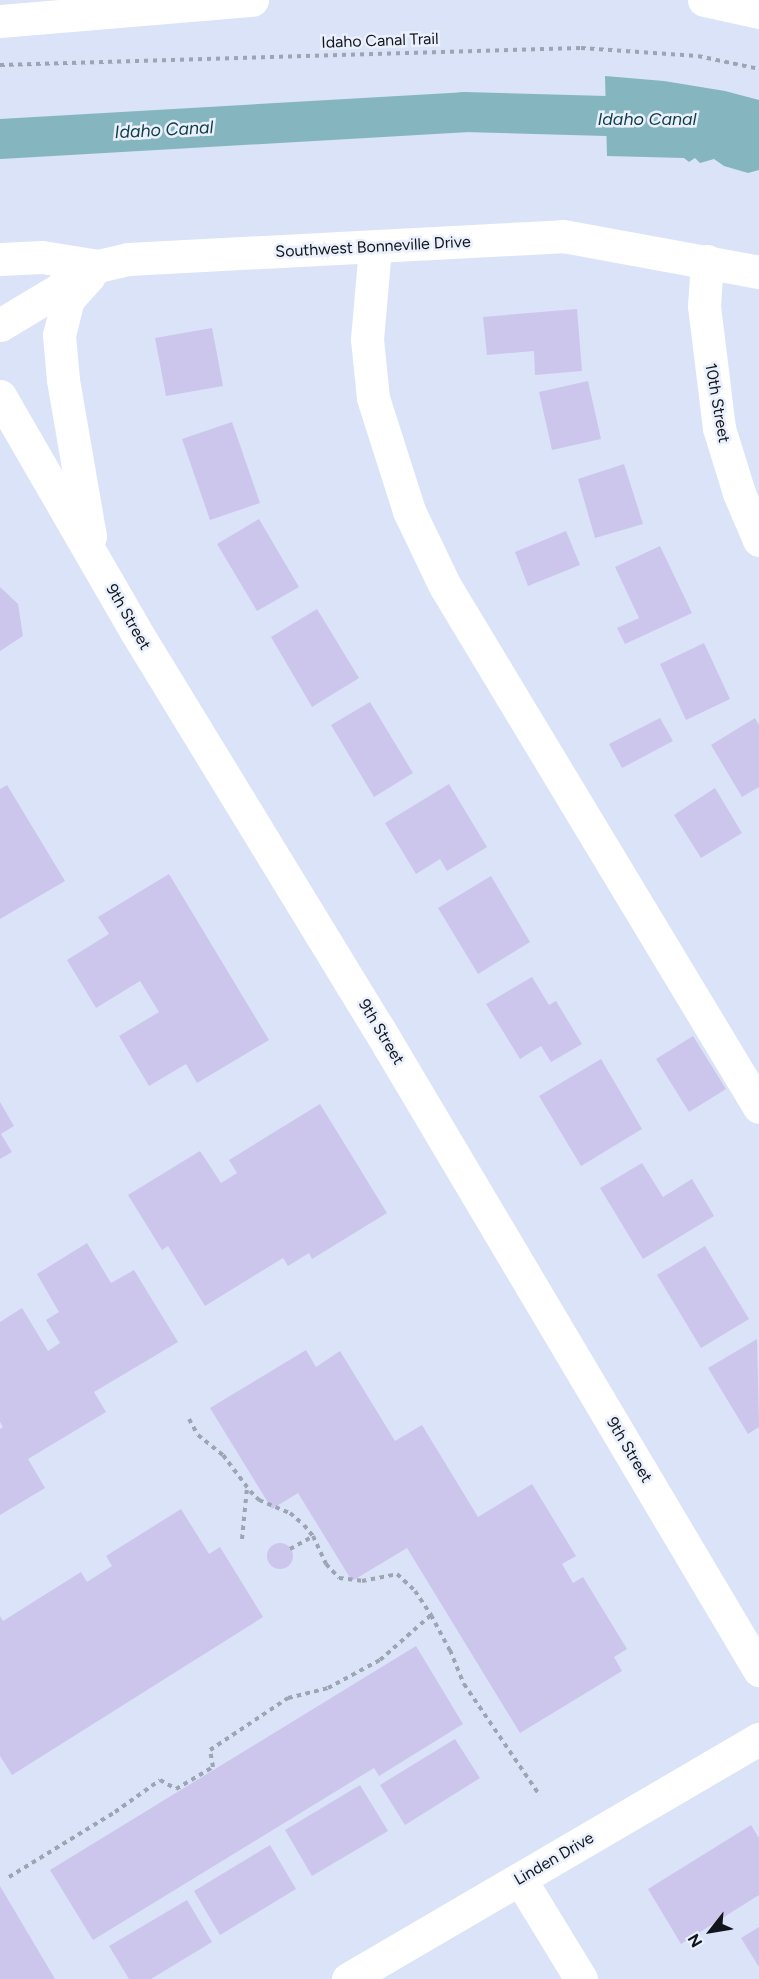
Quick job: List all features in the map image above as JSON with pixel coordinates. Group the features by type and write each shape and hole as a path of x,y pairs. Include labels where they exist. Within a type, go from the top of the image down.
{"street":[{"path":"0,21 252,0"},
{"path":"704,0 759,12"},
{"name":"Southwest Bonneville Drive","path":"0,325 98,266 128,259 375,248 563,236 759,272"},
{"path":"375,248 367,339 373,399 409,511 446,586 759,1107"},
{"path":"0,259 42,257 98,266"},
{"name":"10th Street","path":"707,261 704,306 719,428 739,493 759,540"},
{"path":"93,556 63,380 59,335 68,299 98,266"},
{"name":"9th Street","path":"0,396 201,740 377,1026 759,1670"},
{"name":"Linden Drive","path":"348,1979 759,1739"},
{"path":"520,1879 581,1979"}],"path":[{"name":"Idaho Canal Trail","path":"0,65 581,48 698,56 759,69"},
{"path":"189,1419 198,1435 223,1455 260,1500 290,1513 313,1536 326,1564 339,1578 362,1581 397,1574 415,1591 450,1650 464,1684 540,1796"},
{"path":"242,1539 247,1487"},
{"path":"290,1549 313,1536"},
{"path":"9,1877 115,1812 160,1780 176,1789 213,1767 210,1749 288,1698 328,1688 380,1660 431,1616"}],"water":[{"name":"Idaho Canal","path":"605,76 664,81 725,91 759,100 759,170 748,173 724,166 714,159 700,163 695,158 689,162 684,158 607,156"}],"building":[{"path":"577,309 582,371 535,375 534,351 487,355 483,317"},
{"path":"212,328 223,386 166,396 155,338"},
{"path":"588,381 601,439 552,450 539,392"},
{"path":"232,422 260,503 210,520 182,439"},
{"path":"624,464 643,524 595,538 578,479"},
{"path":"259,519 299,587 257,611 217,544"},
{"path":"566,531 580,565 528,586 515,552"},
{"path":"660,546 692,613 625,644 617,628 639,618 615,567"},
{"path":"0,587 18,604 23,636 0,651"},
{"path":"317,609 359,678 312,707 271,637"},
{"path":"704,643 730,699 686,720 660,664"},
{"path":"370,702 413,773 374,797 331,725"},
{"path":"660,718 673,741 622,768 609,744"},
{"path":"755,718 759,725 759,787 742,797 711,745"},
{"path":"449,784 487,847 447,871 440,859 416,874 385,823"},
{"path":"7,785 65,881 0,919 0,789"},
{"path":"715,788 742,833 701,858 674,815"},
{"path":"169,874 269,1040 197,1083 186,1064 149,1086 119,1036 159,1012 140,981 96,1008 67,960 109,934 98,917"},
{"path":"491,876 530,942 478,974 438,908"},
{"path":"532,977 549,1005 556,1001 582,1044 551,1062 541,1046 520,1059 486,1004"},
{"path":"693,1036 726,1089 689,1112 656,1059"},
{"path":"601,1059 642,1129 581,1166 539,1096"},
{"path":"0,1102 14,1126 1,1134 12,1152 0,1159"},
{"path":"320,1104 387,1213 312,1259 309,1253 288,1266 283,1258 205,1306 168,1246 162,1250 128,1195 200,1151 221,1183 237,1173 229,1160"},
{"path":"642,1163 663,1197 692,1179 714,1216 643,1259 600,1188"},
{"path":"87,1243 111,1283 134,1270 178,1342 94,1392 106,1412 28,1459 45,1488 0,1515 0,1429 3,1427 0,1422 0,1322 22,1308 48,1351 60,1343 46,1320 59,1312 37,1274"},
{"path":"705,1246 749,1319 701,1348 657,1275"},
{"path":"757,1339 759,1427 748,1434 708,1368"},
{"path":"306,1350 316,1367 340,1351 395,1441 422,1425 478,1517 532,1484 576,1556 562,1564 573,1583 583,1577 627,1649 614,1657 622,1671 520,1733 407,1548 352,1581 298,1493 272,1509 210,1408"},
{"path":"181,1509 209,1554 220,1547 263,1617 12,1775 0,1756 0,1616 3,1621 81,1572 87,1582 112,1566 106,1556"},
{"path":"280,1543 289,1547 293,1556 289,1565 280,1569 271,1565 267,1556 271,1547"},
{"path":"416,1646 463,1724 379,1776 374,1768 93,1940 50,1870"},
{"path":"455,1739 480,1778 405,1825 380,1785"},
{"path":"360,1785 388,1831 312,1876 285,1830"},
{"path":"751,1825 759,1838 759,1895 681,1944 648,1889"},
{"path":"270,1845 296,1889 220,1935 194,1891"},
{"path":"0,1886 55,1979 0,1979"},
{"path":"187,1900 212,1942 151,1979 129,1979 109,1946"},
{"path":"759,1927 759,1967 741,1938"}],"waterway":[{"name":"Idaho Canal","path":"0,139 464,112 722,119 759,129"}]}
